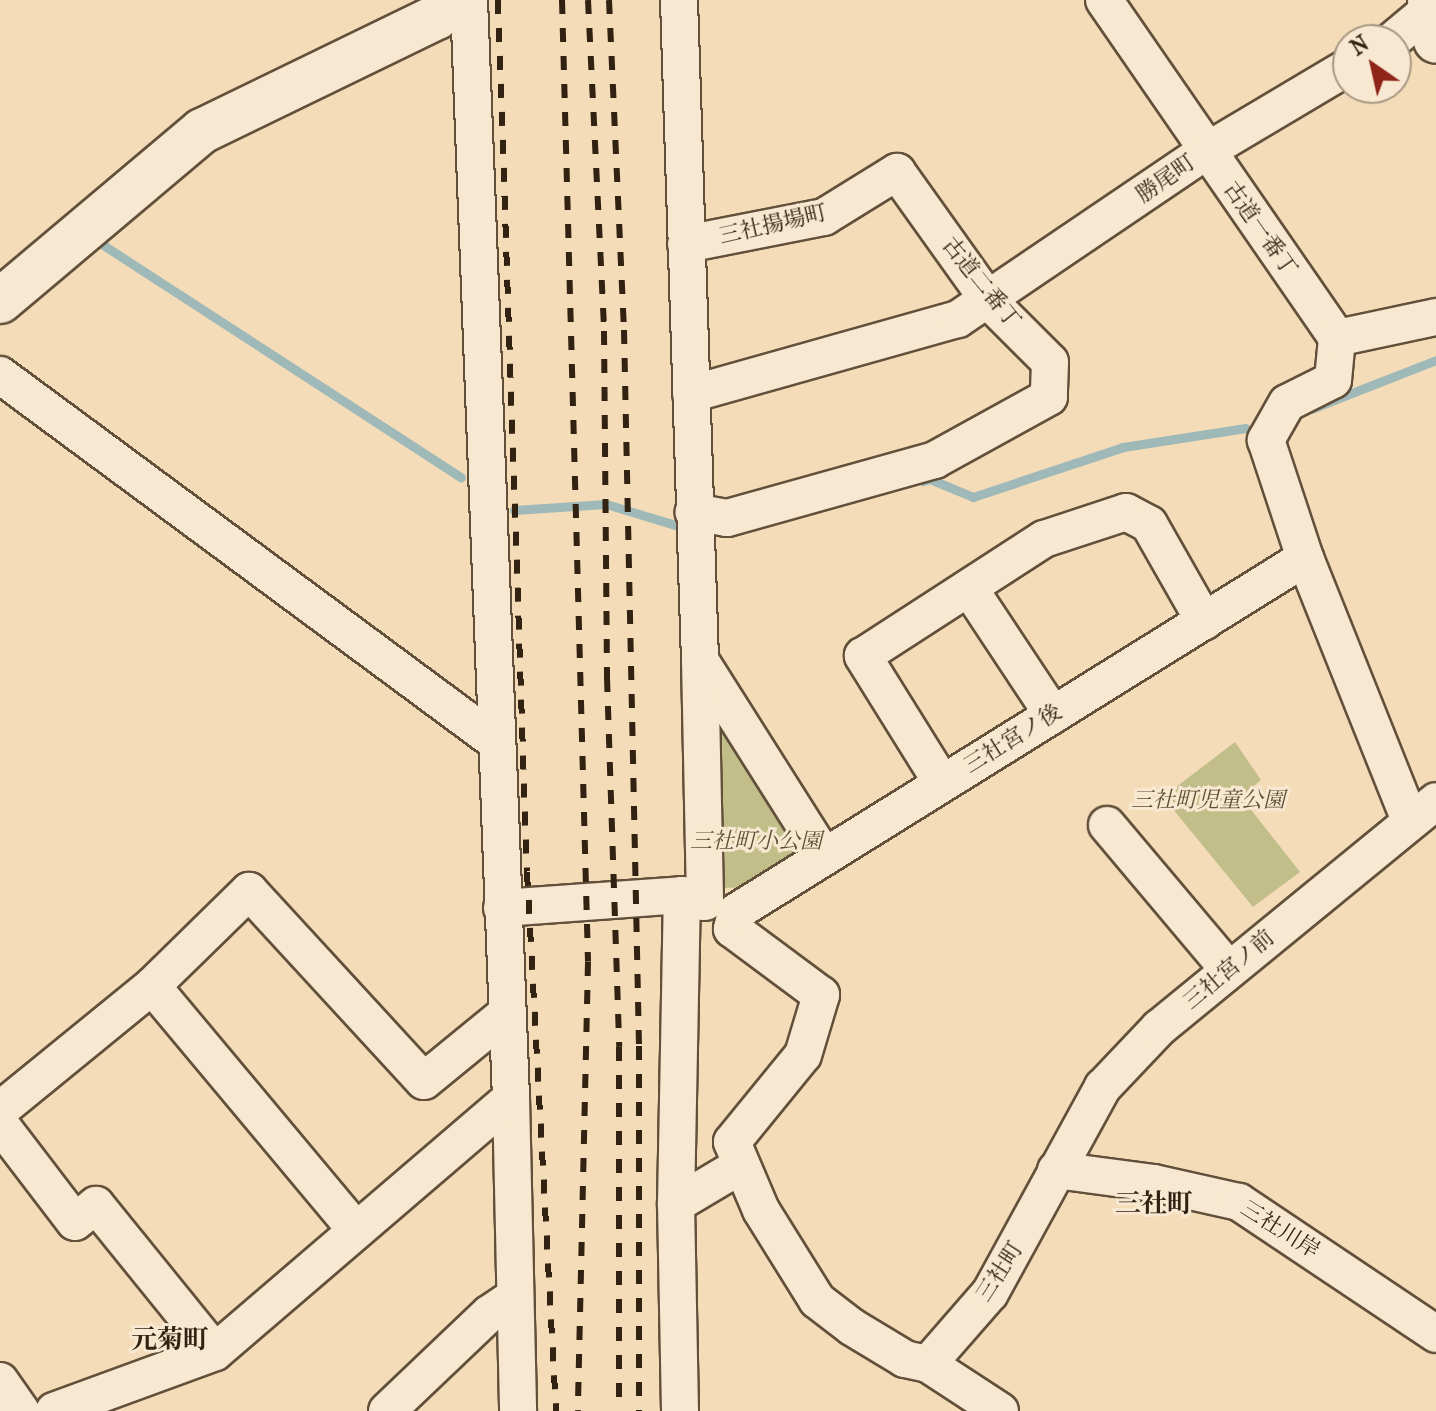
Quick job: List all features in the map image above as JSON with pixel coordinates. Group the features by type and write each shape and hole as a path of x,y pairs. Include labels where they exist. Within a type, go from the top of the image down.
{"main road":[{"path":"0,301 202,131 437,17 448,0"}],"street":[{"path":"469,0 511,1098 518,1411"},
{"path":"679,0 694,512 714,910 676,1204 680,1411"},
{"name":"古道一番丁","path":"1104,0 1205,152 1337,338"},
{"path":"1412,27 1433,13"},
{"name":"勝尾町","path":"691,394 958,319 989,301 1205,152 1332,77"},
{"name":"三社揚場町","path":"686,244 824,217 897,172"},
{"name":"古道二番丁","path":"694,512 727,518 935,460 1049,397 1050,362 989,301 897,172"},
{"path":"1423,811 1305,558 1266,440 1287,403 1333,380 1337,338 1436,317"},
{"path":"0,375 495,741"},
{"path":"942,783 863,656 1044,539 1126,512 1149,524 1204,621"},
{"name":"三社宮ノ後","path":"714,910 824,856 1305,558"},
{"path":"969,588 1053,715"},
{"path":"700,660 824,856"},
{"name":"三社宮ノ前","path":"1056,1170 1103,1087 1159,1028 1423,811"},
{"path":"1107,825 1229,970"},
{"path":"0,1110 152,986 249,891 424,1081 507,1013"},
{"path":"502,908 714,910 821,995 803,1055 732,1142 740,1166 817,1300 905,1359 928,1364 1000,1411"},
{"path":"152,986 356,1230"},
{"path":"54,1411 215,1352 511,1098"},
{"path":"0,1124 75,1222 96,1205 215,1352"},
{"path":"676,1204 740,1166"},
{"name":"三社川岸","path":"1056,1170 1154,1183 1239,1202 1436,1334"},
{"name":"三社町","path":"928,1364 990,1293 1056,1170"},
{"path":"387,1411 489,1314 514,1297"},
{"path":"0,1381 21,1411"}],"green space":[{"name":"三社町小公園","path":"728,731 800,846 799,861 762,887 723,888 714,737"},
{"name":"三社町児童公園","path":"1235,742 1261,780 1241,797 1300,872 1253,907 1163,797"}],"waterway":[{"path":"91,246 97,241 461,477"},
{"path":"1311,409 1436,360"},
{"path":"923,481 930,479 973,497 1123,447 1246,428"},
{"path":"514,510 606,504 675,525"}],"railway":[{"path":"498,0 527,872 556,1411"},
{"path":"562,0 588,962 578,1411"},
{"path":"588,0 604,331 607,678 619,1047 619,1411"},
{"path":"609,0 624,330 639,1046 639,1411"}],"district":[{"name":"三社町","path":"1154,1204"},
{"name":"元菊町","path":"170,1340"}]}
